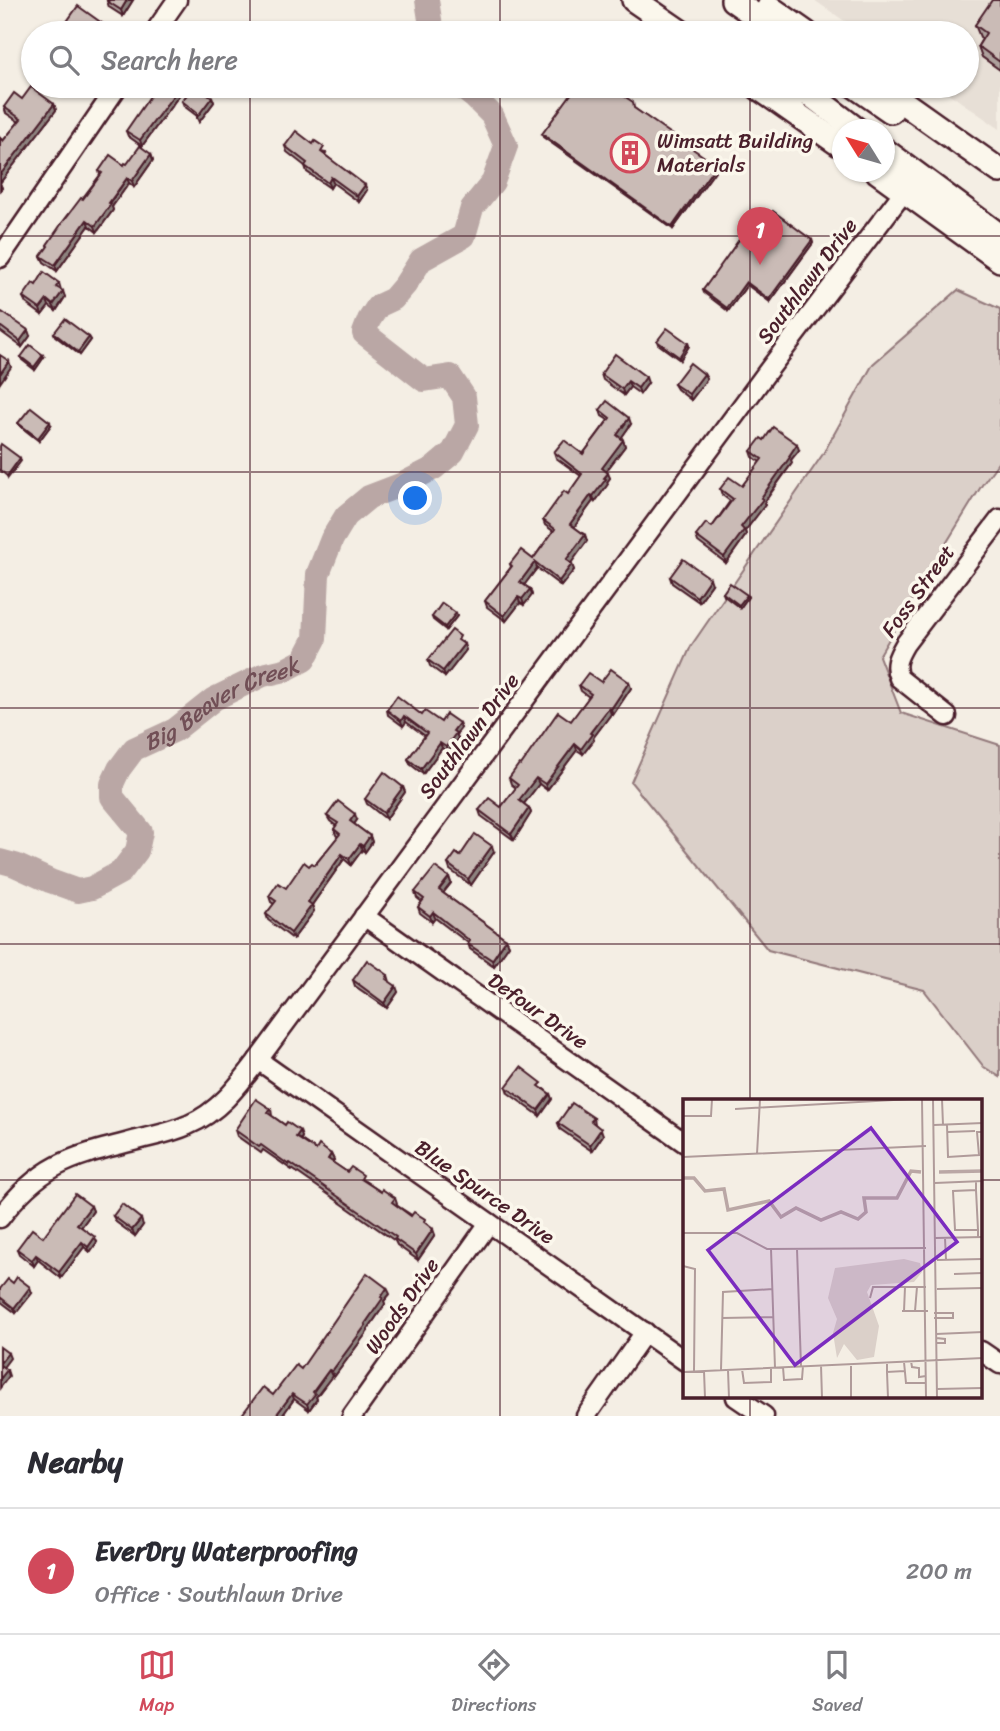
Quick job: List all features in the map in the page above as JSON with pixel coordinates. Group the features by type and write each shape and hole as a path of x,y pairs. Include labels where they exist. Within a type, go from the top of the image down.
{"main road":[{"path":"733,0 763,21"},
{"path":"760,0 790,21"},
{"path":"636,1 665,21"},
{"path":"774,98 832,139"},
{"path":"814,98 842,119"},
{"path":"872,98 922,133 974,152"},
{"path":"897,98 1000,171"},
{"path":"895,158 1000,236"},
{"path":"893,182 1000,260"}],"street":[{"path":"162,21 177,0"},
{"path":"0,258 110,98"},
{"name":"Southlawn Drive","path":"0,1218 26,1187 51,1168 91,1152 188,1125 225,1101 905,190"},
{"name":"Foss Street","path":"947,716 899,678 895,671 896,662 905,644 1000,519"},
{"name":"Defour Drive","path":"364,916 683,1142"},
{"name":"Blue Spurce Drive","path":"258,1060 683,1360"},
{"name":"Woods Drive","path":"352,1416 489,1223"},
{"path":"586,1416 645,1332"},
{"path":"982,1352 1000,1364"},
{"path":"737,1398 764,1416"}],"shaded area":[{"path":"814,0 1000,0 1000,129 955,98 979,98 979,21 845,21"},
{"path":"958,290 1000,309 1000,460 982,485 879,656 901,713 1000,745 1000,1077 984,1067 924,990 768,950 631,782 691,646 823,454 873,364"}],"building":[{"path":"107,0 127,0 121,10"},
{"path":"992,0 1000,0 1000,62 979,47 986,33 979,28 978,21"},
{"path":"78,6 99,21 67,21"},
{"path":"14,93 22,99 46,98 54,104 0,175 0,138 3,141 21,119 4,107"},
{"path":"149,98 171,98 140,140 126,131"},
{"path":"184,98 211,98 197,117 197,113 182,101"},
{"name":"Wimsatt Building Materials","path":"568,98 627,98 633,102 634,108 716,165 672,227 542,134"},
{"path":"296,131 313,144 315,141 324,147 321,152 365,185 357,196 331,177 328,183 305,166 307,163 285,146"},
{"path":"140,146 151,154 132,181 127,178 95,226 87,220 55,265 41,256 62,223 102,173 99,171 110,155 124,165"},
{"path":"773,211 812,240 769,299 746,282 727,308 703,290 741,237 749,243"},
{"path":"44,272 59,283 56,287 63,291 53,305 47,300 40,309 23,297 33,283 36,285"},
{"path":"2,312 28,330 20,341 0,326"},
{"path":"65,319 89,337 78,352 54,333"},
{"path":"667,328 688,343 679,357 657,341"},
{"path":"30,345 43,355 34,367 21,357"},
{"path":"615,354 646,377 638,388 628,381 622,389 601,374"},
{"path":"0,355 9,361 0,374"},
{"path":"690,363 704,374 689,394 674,384"},
{"path":"607,401 629,418 617,435 623,440 602,468 608,473 604,478 606,479 570,524 585,535 566,560 572,564 559,581 535,562 520,582 530,589 522,599 518,597 504,616 485,601 521,550 533,559 555,529 543,520 564,491 568,494 582,474 554,452 564,440 583,454 610,418 600,410"},
{"path":"31,407 50,422 38,438 18,423"},
{"path":"773,427 797,444 761,498 763,499 741,527 744,530 724,557 696,536 706,523 712,527 733,499 720,489 729,477 742,486 762,459 751,451 761,438 764,440"},
{"path":"1,444 20,458 7,476 0,470"},
{"path":"683,559 710,578 697,597 670,577"},
{"path":"730,583 747,595 739,605 723,593"},
{"path":"442,603 456,613 445,627 432,617"},
{"path":"452,630 460,636 458,640 464,644 443,671 428,660"},
{"path":"611,669 629,682 581,749 575,744 545,784 536,778 519,800 529,808 511,834 479,810 489,798 501,807 518,785 509,778 558,712 571,721 591,694 579,685 588,673 601,682"},
{"path":"397,696 422,715 425,711 441,722 446,714 459,723 453,731 456,733 446,747 440,743 421,769 408,759 427,733 404,716 401,721 387,710"},
{"path":"384,772 403,787 384,813 365,799"},
{"path":"338,801 355,814 350,821 370,836 349,859 342,854 308,902 312,905 291,933 266,914 276,901 269,896 278,883 286,888 304,862 309,866 312,863 315,865 340,834 334,829 338,823 327,816"},
{"path":"475,834 492,846 468,879 448,864 456,853 460,856"},
{"path":"435,867 449,877 439,890 506,939 492,960 468,944 470,941 433,912 430,916 418,907 424,899 415,892"},
{"path":"367,960 388,975 386,979 396,986 384,1003 353,980"},
{"path":"521,1067 542,1083 539,1086 550,1094 538,1110 506,1087"},
{"path":"256,1099 271,1109 268,1113 285,1125 287,1122 300,1131 296,1137 316,1150 319,1145 331,1154 328,1159 347,1172 351,1167 363,1175 361,1179 395,1198 392,1202 411,1216 414,1212 425,1219 424,1222 433,1229 416,1254 290,1163 289,1165 235,1130"},
{"path":"572,1103 594,1118 591,1121 601,1129 590,1145 558,1123"},
{"path":"75,1194 91,1206 77,1224 95,1237 88,1247 82,1242 59,1272 36,1255 32,1260 17,1249 32,1229 43,1237"},
{"path":"122,1204 141,1219 132,1230 113,1216"},
{"path":"367,1273 387,1288 381,1297 383,1298 332,1371 329,1370 313,1392 315,1394 307,1404 292,1394 278,1416 241,1416 263,1387 273,1395 296,1365 301,1369"},
{"path":"17,1277 30,1287 14,1308 0,1297 0,1289 8,1279 13,1283"},
{"path":"0,1347 8,1353 0,1363"},
{"path":"0,1365 7,1370 0,1379"}],"waterway":[{"name":"Big Beaver Creek","path":"427,0 430,21"},
{"name":"Big Beaver Creek","path":"0,861 78,891 92,888 121,872 137,851 141,832 112,797 112,784 134,749 175,730 214,699 263,675 285,670 304,660 315,639 318,574 332,539 346,516 369,497 434,468 453,452 467,425 464,397 450,376 424,380 364,333 378,306 393,299 421,260 464,236 472,208 493,182 506,146 492,115 475,98"}],"place":[{"name":"Wimsatt Building Materials","path":"630,153"},
{"name":"EverDry Waterproofing","path":"760,265"}]}
